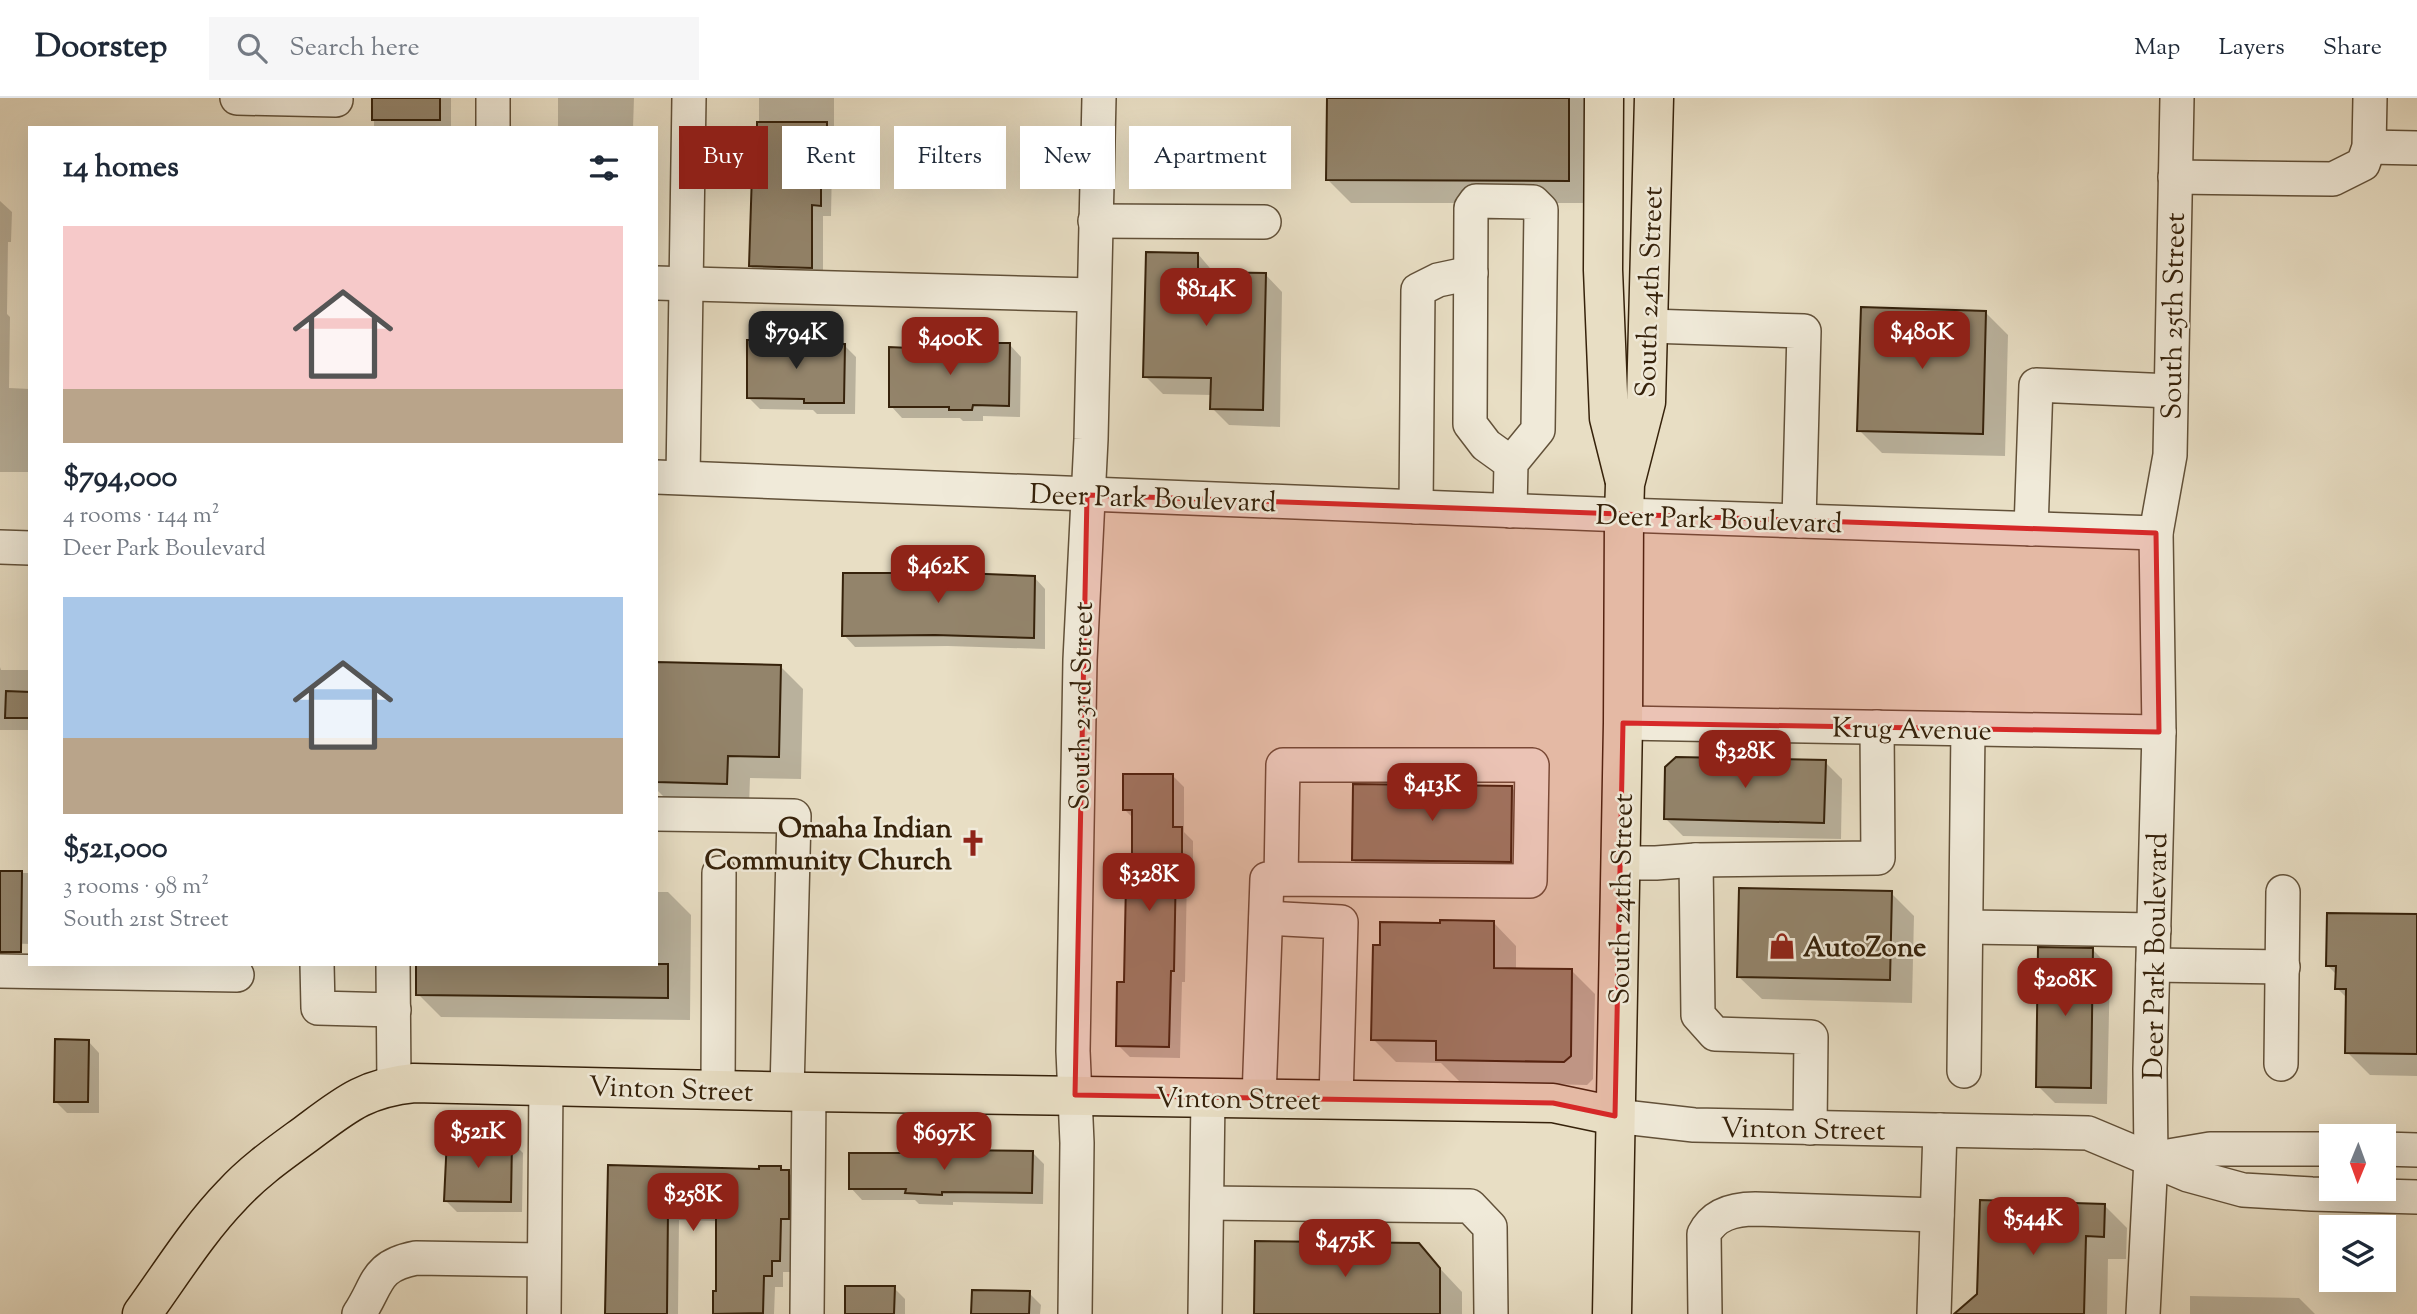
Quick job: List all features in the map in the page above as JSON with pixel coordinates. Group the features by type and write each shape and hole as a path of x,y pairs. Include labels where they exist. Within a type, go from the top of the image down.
{"main road":[{"name":"South 24th Street","path":"1604,98 1603,270 1609,418 1625,499 1612,1314"},
{"name":"South 24th Street","path":"1625,499 1646,402 1654,98"},
{"name":"Vinton Street","path":"142,1314 231,1195 259,1168 338,1110 367,1093 394,1085 546,1084 799,1092 1553,1103 1615,1116"}],"street":[{"path":"237,98 336,108"},
{"path":"492,126 493,98"},
{"path":"670,477 671,284 689,98"},
{"name":"South 23rd Street","path":"1075,1314 1077,1143 1073,1051 1079,674 1091,439 1099,98"},
{"name":"South 25th Street","path":"2157,533 2170,455 2177,98"},
{"path":"2175,177 2333,179 2364,164 2369,148 2370,98"},
{"path":"2369,148 2417,148"},
{"path":"1510,511 1511,463 1538,430 1541,210 1533,201 1476,201 1472,208 1469,424 1486,445 1511,463"},
{"path":"1096,221 1264,222"},
{"path":"1416,507 1418,290 1438,280 1471,273"},
{"path":"671,284 1093,295"},
{"path":"1649,326 1804,331 1799,521"},
{"path":"2031,529 2036,385 2171,391"},
{"name":"Deer Park Boulevard","path":"670,477 1510,511 1625,499 1799,521 2157,533 2159,732 2150,1069 2151,1159"},
{"path":"0,547 28,548"},
{"name":"Krug Avenue","path":"1623,723 2159,732"},
{"path":"1620,863 1878,858 1877,727"},
{"path":"1965,1071 1968,729"},
{"path":"1259,1098 1267,879 1530,881 1532,765 1283,765 1281,879"},
{"path":"658,814 794,816 799,1092 807,1314"},
{"path":"1696,860 1698,1015 1715,1034 1811,1037 1810,1128"},
{"path":"718,1089 719,873"},
{"path":"2281,1064 2283,892"},
{"path":"1266,918 1341,922 1336,1099"},
{"path":"1967,927 2154,930"},
{"path":"2153,965 2283,967"},
{"path":"317,966 318,1009 394,1010"},
{"path":"393,966 394,1085"},
{"path":"0,971 237,975"},
{"path":"544,1314 546,1084"},
{"path":"1205,1314 1208,1097"},
{"name":"Vinton Street","path":"1615,1116 1693,1125 2088,1133 2188,1175 2243,1189 2417,1197"},
{"path":"1934,1314 1940,1130"},
{"path":"2144,1314 2151,1159 2210,1149 2319,1149"},
{"path":"2396,1149 2417,1150"},
{"path":"1206,1203 1470,1206 1490,1227 1491,1314"},
{"path":"1705,1314 1704,1234 1708,1226 1737,1209 1937,1215"},
{"path":"359,1314 375,1280 396,1262 416,1258 544,1260"}],"highlighted area":[{"path":"1087,495 2156,533 2159,732 1623,723 1615,1116 1553,1103 1075,1095"}],"building":[{"path":"372,98 440,98 440,120 372,120"},
{"path":"1327,98 1569,98 1569,181 1326,180"},
{"path":"757,122 827,122 827,126 782,126 782,189 821,189 821,206 812,205 812,268 749,266 751,189 768,189 768,126 757,126"},
{"path":"1146,252 1198,253 1198,272 1266,273 1263,410 1210,409 1211,378 1143,377"},
{"path":"1861,307 1986,311 1983,434 1857,431"},
{"path":"747,340 845,344 844,403 747,398"},
{"path":"976,343 1010,343 1009,406 973,405 972,410 949,410 949,407 889,407 889,347 976,351"},
{"path":"843,573 1035,576 1034,638 842,636"},
{"path":"658,662 781,665 779,757 728,756 727,784 658,782"},
{"path":"6,691 28,692 28,718 5,718"},
{"path":"1676,757 1826,760 1824,823 1664,819 1665,767"},
{"path":"1123,774 1173,774 1173,827 1182,827 1182,864 1176,864 1169,1047 1116,1046 1117,982 1124,982 1126,881 1132,881 1132,810 1123,810"},
{"path":"1353,784 1512,786 1511,862 1352,860"},
{"path":"0,871 22,871 21,952 0,952"},
{"path":"1739,888 1892,891 1890,980 1737,977"},
{"path":"2327,913 2417,914 2417,1054 2345,1053 2346,989 2335,989 2336,966 2326,966"},
{"path":"1440,920 1494,921 1494,968 1572,969 1571,1056 1564,1062 1436,1060 1436,1041 1371,1040 1373,945 1380,945 1380,922 1440,923"},
{"path":"2038,947 2093,948 2091,1088 2036,1087"},
{"path":"668,964 668,998 416,995 416,966"},
{"path":"55,1039 89,1040 88,1102 54,1102"},
{"path":"447,1138 512,1139 511,1202 444,1201"},
{"path":"948,1150 1033,1151 1032,1193 942,1192 942,1195 905,1193 906,1189 849,1189 849,1153 948,1153"},
{"path":"608,1165 759,1169 759,1166 781,1166 781,1170 789,1170 789,1219 781,1219 780,1261 772,1261 772,1276 764,1276 763,1313 713,1314 713,1291 716,1291 716,1210 668,1209 667,1314 605,1314"},
{"path":"1980,1200 2105,1204 2104,1237 2086,1236 2084,1314 1954,1314 1977,1294"},
{"path":"1255,1241 1419,1243 1440,1268 1440,1314 1254,1314"},
{"path":"845,1286 895,1286 894,1314 845,1314"},
{"path":"972,1290 1030,1291 1029,1314 971,1314"}],"place":[{"name":"Omaha Indian Community Church","path":"973,843"},
{"name":"AutoZone","path":"1782,946"}]}
